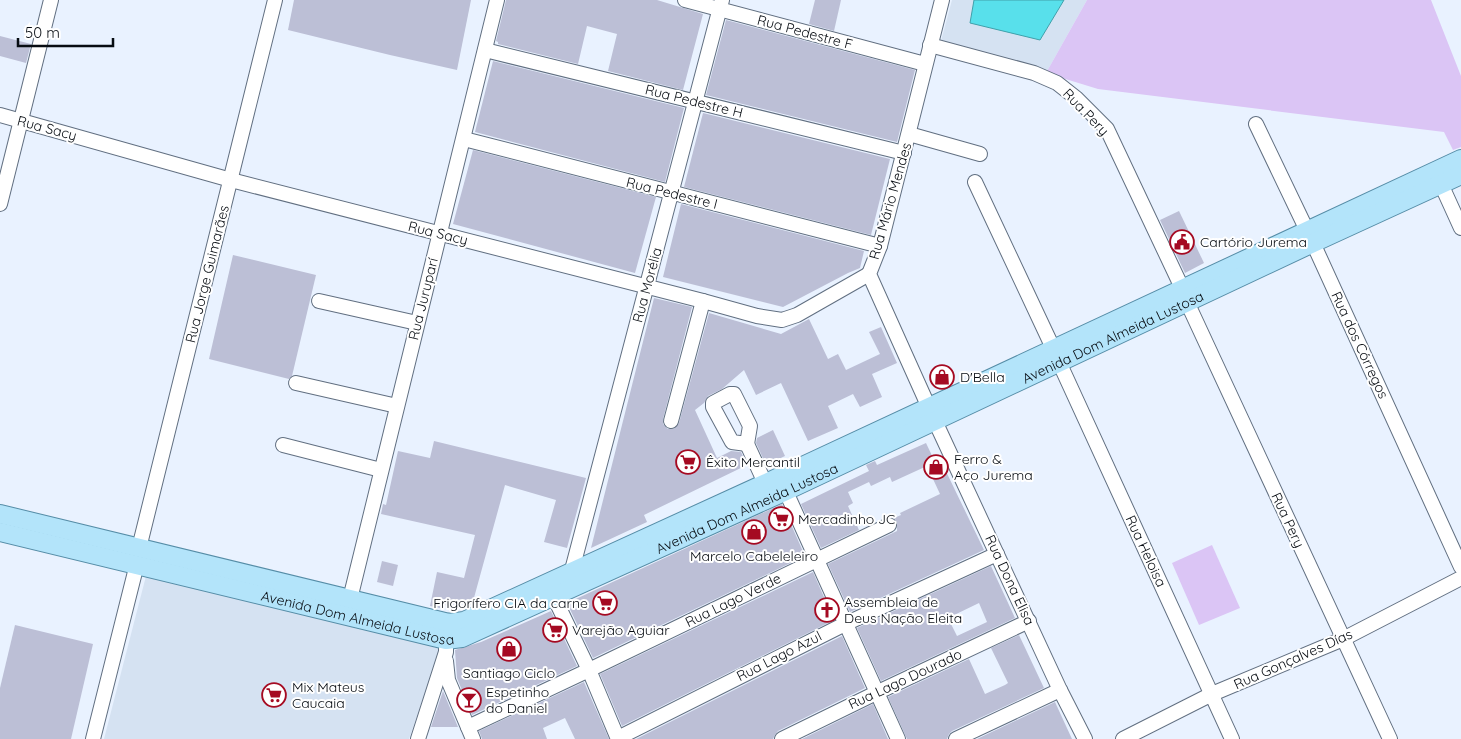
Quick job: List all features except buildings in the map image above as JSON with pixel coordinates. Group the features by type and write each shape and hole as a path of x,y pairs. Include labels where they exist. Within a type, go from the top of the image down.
{"main road":[{"name":"Avenida Dom Almeida Lustosa","path":"138,556 446,646 554,596 607,564 776,484 932,414 1381,204 1461,159"},
{"name":"Avenida Dom Almeida Lustosa","path":"1381,204 1441,184 1461,175"},
{"name":"Avenida Dom Almeida Lustosa","path":"0,514 89,544 138,556 350,599 449,623 464,620 572,570 607,564"},
{"name":"Avenida Dom Almeida Lustosa","path":"0,532 89,544"}],"street":[{"path":"0,204 51,0"},
{"name":"Rua Jorge Guimarães","path":"93,739 275,0"},
{"name":"Rua Juruparí","path":"350,599 416,323 464,139 497,0"},
{"name":"Rua Pedestre F","path":"685,0 721,4 925,64"},
{"name":"Rua Mário Mendes","path":"932,414 869,274 880,246 942,0"},
{"name":"Rua Morélia","path":"572,570 721,4"},
{"name":"Rua Pery","path":"930,45 1034,73 1057,82 1107,129 1390,739"},
{"name":"Rua Pedestre H","path":"485,50 904,153"},
{"name":"Rua Sacy","path":"0,115 231,180 757,316 782,320 797,315 869,274"},
{"name":"Rua dos Córregos","path":"1256,124 1310,237 1461,567"},
{"path":"909,134 980,154"},
{"name":"Rua Pedestre I","path":"464,139 880,246"},
{"name":"Rua Heloisa","path":"975,182 1232,739"},
{"path":"1441,184 1461,228"},
{"path":"319,301 416,323"},
{"path":"671,422 703,301"},
{"path":"296,383 397,406"},
{"name":"Rua Dona Elisa","path":"932,414 1060,690 1085,739"},
{"path":"747,444 776,484 815,560 898,739"},
{"path":"283,445 381,470"},
{"name":"Rua Lago Verde","path":"471,733 589,670 889,525"},
{"name":"Rua Lago Azul","path":"618,738 845,624 997,554"},
{"name":"Rua Gonçalves Días","path":"1123,739 1212,694 1343,638 1461,578"},
{"path":"554,596 589,670 618,738"},
{"name":"Rua Lago Dourado","path":"782,739 1028,621"},
{"path":"446,646 448,680 471,733"},
{"path":"418,739 446,646"},
{"path":"956,739 1060,690"}],"shaded area":[{"path":"952,0 1087,0 1046,73 941,41"},
{"path":"1087,0 1431,0 1461,76 1461,147 1453,150 1444,132 1098,89 1046,73"},
{"path":"1212,545 1240,608 1199,625 1172,563"},
{"path":"146,576 437,646 440,650 409,739 104,739"}],"water":[{"path":"974,0 1064,0 1040,40 970,23"}],"place":[{"name":"Cartório Jurema","path":"1182,242"},
{"name":"D'Bella","path":"942,377"},
{"name":"Êxito Mercantil","path":"688,462"},
{"name":"Ferro & Aço Jurema","path":"936,467"},
{"name":"Mercadinho JC","path":"781,519"},
{"name":"Marcelo Cabeleleiro","path":"754,532"},
{"name":"Frigorífero CIA da carne","path":"605,603"},
{"name":"Assembleia de Deus Nação Eleita","path":"827,610"},
{"name":"Varejão Aguiar","path":"555,630"},
{"name":"Santiago Ciclo","path":"509,649"},
{"name":"Mix Mateus Caucaia","path":"274,695"},
{"name":"Espetinho do Daniel","path":"469,700"}]}
